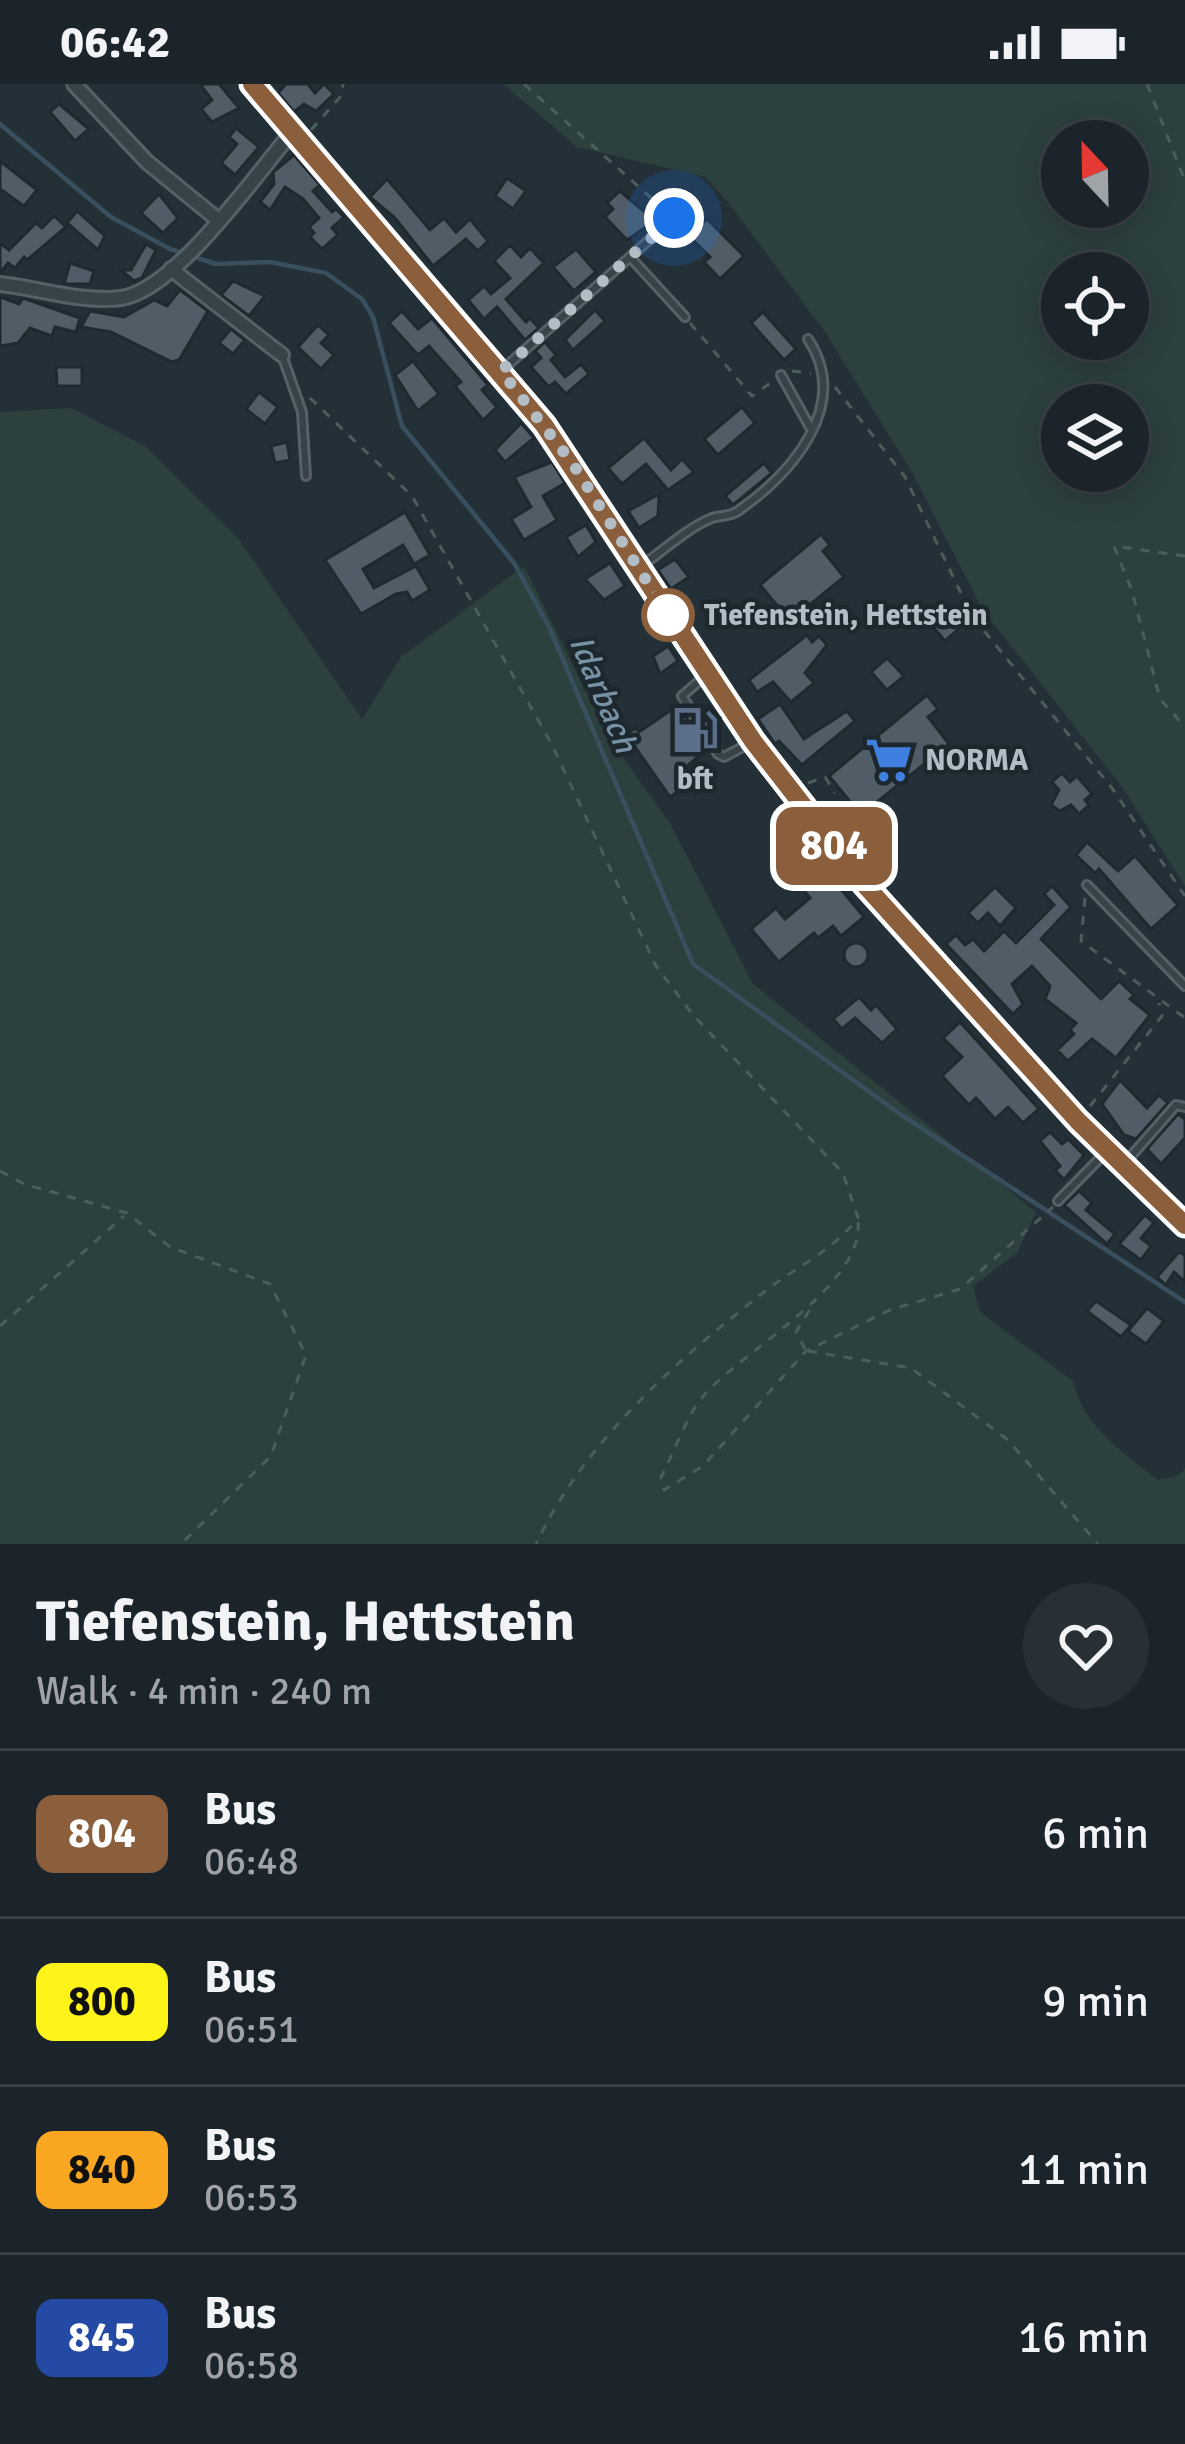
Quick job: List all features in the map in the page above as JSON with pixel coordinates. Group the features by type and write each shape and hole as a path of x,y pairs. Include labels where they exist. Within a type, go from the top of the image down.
{"main road":[{"path":"252,84 501,371 573,464 707,674 789,790 906,932 1078,1121 1185,1224"}],"street":[{"path":"74,84 147,162 217,218"},
{"path":"0,284 123,298 146,289 176,264 297,136"},
{"path":"176,264 282,355"}],"lane":[{"path":"501,371 674,218"},
{"path":"630,257 685,317"},
{"path":"638,568 714,517 737,512 802,455 813,432 824,367 808,339"},
{"path":"282,355 298,391 306,476"},
{"path":"781,375 813,432"},
{"path":"707,674 682,696 718,754 724,757 753,741"},
{"path":"1087,885 1184,985"},
{"path":"1122,1166 1176,1106 1185,1107"},
{"path":"1058,1202 1106,1151"}],"path":[{"path":"297,136 334,105 343,84"},
{"path":"524,84 674,218"},
{"path":"1147,84 1185,181"},
{"path":"685,317 752,397 781,375 809,372 842,390 905,477 971,616 1112,788 1185,896"},
{"path":"298,391 412,496 542,725 656,966 693,1015 842,1173 858,1218 850,1259 819,1294 702,1396 661,1478 664,1490 704,1466 806,1351 890,1310 960,1289 1058,1202"},
{"path":"1185,556 1114,546 1132,591 1160,699 1185,727"},
{"path":"789,790 825,777 835,794"},
{"path":"1087,885 1081,941 1185,1018"},
{"path":"1175,1010 1184,985"},
{"path":"1078,1121 1151,1033 1162,1016 1159,998"},
{"path":"0,1171 24,1184 127,1213 170,1247 270,1284 306,1355 271,1456 181,1544"},
{"path":"0,1326 127,1213"},
{"path":"536,1544 574,1472 640,1403 765,1291 838,1245 858,1218"},
{"path":"806,1351 796,1332 819,1294"},
{"path":"806,1351 911,1368 1008,1440 1097,1544"}],"green space":[{"path":"503,84 1185,84 1185,886 1120,784 982,609 913,474 825,332 705,177 577,147"},
{"path":"71,408 145,446 238,538 362,719 401,657 524,566 609,738 670,823 753,984 1036,1212 1017,1253 973,1286 980,1312 1073,1381 1095,1425 1158,1480 1179,1475 1185,1468 1185,1544 0,1544 0,412"}],"building":[{"path":"200,84 219,84 239,108 212,122 201,109 212,100"},
{"path":"286,84 308,84 315,93 324,84 334,94 316,111 304,104 294,112 278,93"},
{"path":"59,104 89,129 75,141 50,112"},
{"path":"236,128 259,147 235,175 221,163 237,144 229,137"},
{"path":"294,155 320,185 313,191 332,212 336,209 344,217 332,228 338,235 322,249 310,237 314,233 309,227 319,218 303,199 285,187 270,210 260,202 274,184 273,172"},
{"path":"0,161 37,190 24,206 0,189"},
{"path":"507,178 526,191 513,209 495,196"},
{"path":"387,179 430,230 444,218 456,232 470,219 488,241 478,251 466,239 433,266 395,218 370,197"},
{"path":"620,191 655,221 627,240 605,217 613,209 607,203"},
{"path":"159,194 178,218 163,233 141,213"},
{"path":"77,211 105,236 98,250 67,223"},
{"path":"54,216 66,227 27,260 24,257 15,268 8,263 0,273 0,243 9,250 36,223 42,228"},
{"path":"707,219 744,256 720,279 704,262 710,257 689,236"},
{"path":"146,244 156,250 142,278 134,281 121,270 131,270"},
{"path":"510,245 521,257 530,248 544,263 506,299 526,322 530,318 539,328 525,340 497,307 484,319 468,300 484,286 491,294 510,278 494,261"},
{"path":"576,249 596,272 574,291 553,267"},
{"path":"70,263 94,271 90,284 64,284"},
{"path":"233,281 265,296 249,316 221,295"},
{"path":"180,290 208,311 179,360 172,362 111,332 81,327 90,311 124,317 154,300 167,306"},
{"path":"0,297 19,304 23,298 80,318 76,332 55,327 52,336 30,328 18,343 0,346"},
{"path":"595,310 605,321 573,350 565,340"},
{"path":"402,311 418,329 432,318 488,385 482,390 497,407 483,420 455,386 461,382 429,346 418,355 389,323"},
{"path":"763,312 796,349 784,360 751,323"},
{"path":"318,325 329,335 321,343 334,355 321,369 298,347"},
{"path":"231,329 245,340 233,354 219,343"},
{"path":"545,342 556,355 551,360 565,377 581,364 589,374 566,394 555,382 549,387 531,367 541,358 535,351"},
{"path":"413,361 439,394 418,411 395,375"},
{"path":"56,367 82,367 82,386 57,386"},
{"path":"259,392 278,407 265,424 246,409"},
{"path":"742,407 755,423 718,455 704,439"},
{"path":"521,423 534,438 505,462 495,450"},
{"path":"644,438 671,470 682,459 694,472 668,490 646,464 622,484 608,468"},
{"path":"287,442 290,460 275,463 271,446"},
{"path":"552,462 565,483 543,496 557,520 524,540 511,519 531,507 514,477"},
{"path":"764,463 772,473 733,505 725,496"},
{"path":"659,494 658,516 639,528 628,511"},
{"path":"405,512 430,555 414,564 403,545 363,569 374,588 416,566 430,590 412,601 407,592 396,594 361,614 325,560"},
{"path":"586,525 596,542 578,557 566,537"},
{"path":"821,534 830,545 823,551 844,577 790,621 760,585"},
{"path":"675,559 689,577 671,589 658,570"},
{"path":"610,563 625,586 604,600 585,579"},
{"path":"947,614 960,628 945,641 933,627"},
{"path":"807,635 812,642 819,636 827,645 805,673 814,683 791,702 773,682 757,692 749,680"},
{"path":"668,646 678,661 660,674 653,656"},
{"path":"887,658 904,676 887,690 871,672"},
{"name":"NORMA","path":"927,695 938,709 928,717 949,744 861,815 829,776"},
{"path":"780,704 804,739 847,711 855,721 802,765 779,741 775,744 758,719"},
{"path":"671,710 678,721 685,716 706,750 680,772 676,793 670,797 626,734 636,728 639,732"},
{"path":"1062,773 1070,782 1077,776 1092,794 1079,814 1071,805 1060,811 1051,805 1059,790 1052,782"},
{"path":"801,840 810,844 806,847 864,917 841,936 833,926 818,938 814,933 779,962 751,929 776,908 785,919 810,898 801,887 809,880 777,848"},
{"path":"1087,842 1118,871 1135,856 1178,905 1151,929 1099,869 1095,873 1076,855"},
{"path":"1052,886 1071,907 1041,939 1101,999 1119,981 1134,995 1130,999 1150,1015 1116,1058 1092,1039 1068,1061 1057,1050 1074,1034 1070,1030 1076,1023 1045,999 1050,986 1032,966 1012,984 1023,1004 1013,1014 946,944 956,935 965,945 973,939 984,951 1004,931 1016,943 1054,905 1044,894"},
{"path":"995,887 1016,908 1000,926 988,913 978,923 968,913"},
{"path":"856,943 865,946 865,964 856,967 847,964 844,955 847,946"},
{"path":"859,997 871,1010 876,1005 897,1029 882,1043 855,1018 842,1029 833,1019"},
{"path":"960,1022 1039,1109 1023,1123 1008,1107 995,1119 976,1098 969,1105 942,1076 962,1057 943,1038"},
{"path":"1120,1080 1147,1108 1159,1095 1168,1103 1136,1139 1124,1135 1102,1104"},
{"path":"1178,1114 1185,1119 1185,1138 1161,1164 1147,1149"},
{"path":"1050,1132 1062,1144 1068,1139 1084,1155 1064,1180 1055,1170 1060,1166 1040,1141"},
{"path":"1079,1191 1092,1203 1086,1210 1115,1234 1107,1244 1064,1205"},
{"path":"1145,1215 1154,1223 1141,1238 1151,1246 1141,1260 1119,1244"},
{"path":"1179,1252 1185,1255 1185,1282 1174,1272 1166,1285 1157,1277"},
{"path":"1096,1301 1131,1325 1121,1337 1087,1311"},
{"path":"1147,1308 1164,1321 1146,1344 1128,1331"}],"waterway":[{"name":"Idarbach","path":"0,124 111,217 170,249 216,264 270,262 326,273 362,299 373,317 402,426 514,563 549,627 693,964 900,1114 1185,1302"}],"bus line":[{"name":"804","path":"252,84 544,425 753,741 864,884 1106,1151 1185,1225"}],"place":[{"name":"Tiefenstein, Hettstein","path":"668,615"},
{"name":"bft","path":"695,730"},
{"name":"NORMA","path":"889,760"}],"route":[{"path":"668,615 573,464 501,371 674,218"}]}
